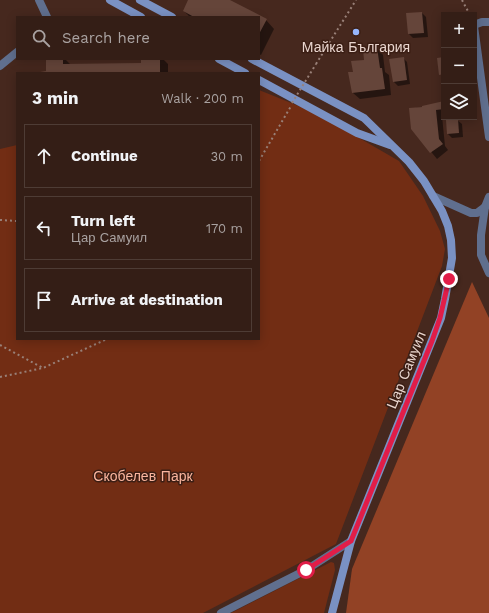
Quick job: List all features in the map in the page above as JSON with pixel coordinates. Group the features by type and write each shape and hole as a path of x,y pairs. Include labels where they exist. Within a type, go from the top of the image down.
{"street":[{"path":"39,0 47,16"},
{"path":"110,0 139,16"},
{"path":"140,0 170,16"},
{"path":"477,24 489,22"},
{"path":"477,47 489,137"},
{"path":"0,66 16,53"},
{"path":"221,60 243,72"},
{"name":"Цар Самуил","path":"254,60 364,118 409,162 434,196 448,226 451,240 452,258 440,318 351,541 332,613"},
{"name":"Цар Самуил","path":"260,81 357,133 393,146"},
{"path":"434,196 471,213 477,213 485,207"},
{"path":"489,197 485,207 481,235 481,256 489,273"},
{"path":"221,613 306,570 351,541"}],"path":[{"path":"260,159 292,103 356,0"},
{"path":"462,0 468,12"},
{"path":"0,220 16,221"},
{"path":"0,377 43,368 105,340"},
{"path":"0,345 43,368"}],"green space":[{"name":"Скобелев Парк","path":"260,90 316,113 399,161 423,196 440,231 445,249 442,266 336,544 203,613 0,613 0,149 16,145 16,340 260,340"},
{"path":"331,562 334,563 335,570 324,613 231,613"}],"shaded area":[{"path":"472,282 489,318 489,613 346,613 352,569"}],"building":[{"path":"188,0 230,0 267,19 260,32 260,16 192,16 183,11"},
{"path":"422,12 424,33 408,34 406,13"},
{"path":"377,47 385,89 352,93 348,72 353,72 351,61 364,60 363,49"},
{"path":"404,57 407,80 393,82 389,59"},
{"path":"441,57 441,75 439,75 437,58"},
{"path":"46,60 63,60 63,64 141,63 141,60 160,60 160,72 40,72 46,71"},
{"path":"441,102 441,109 436,110 439,139 443,144 430,153 411,129 409,108"},
{"path":"446,120 458,120 459,133 447,134"}],"place":[{"name":"Майка България","path":"356,32"}],"route":[{"path":"306,570 351,541 432,341 440,318 449,279"}]}
